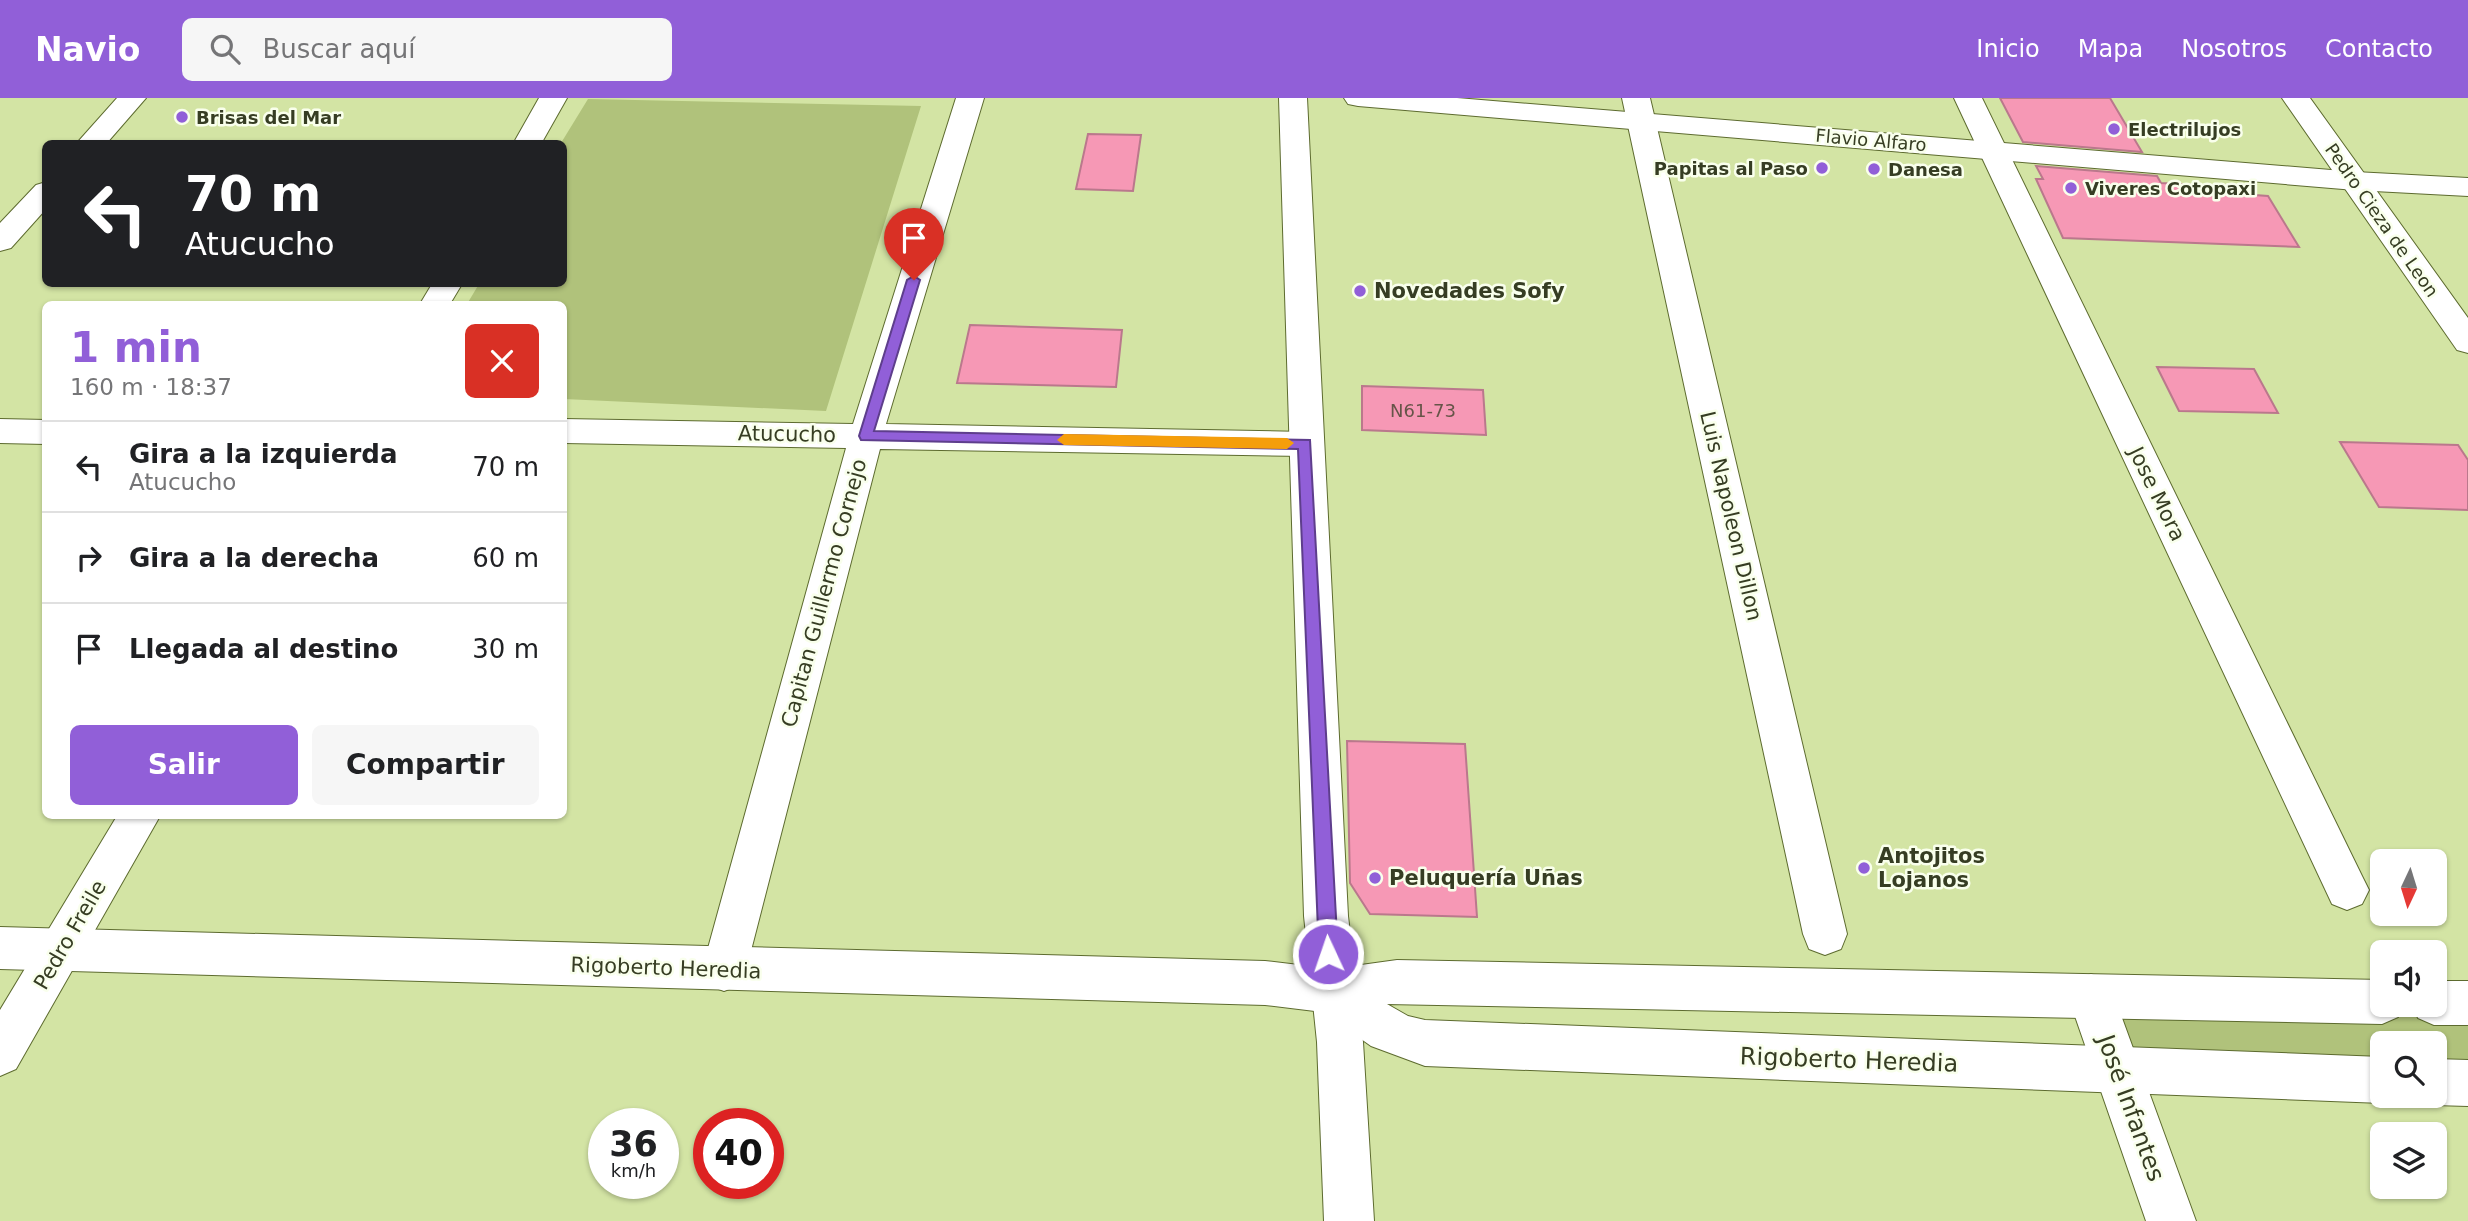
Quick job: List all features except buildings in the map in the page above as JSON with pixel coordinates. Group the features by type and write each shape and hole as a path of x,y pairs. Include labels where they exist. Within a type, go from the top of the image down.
{"street":[{"path":"94,140 132,98"},
{"path":"529,140 553,98"},
{"name":"Capitan Guillermo Cornejo","path":"724,970 866,436 970,98"},
{"path":"1293,98 1305,444 1332,991 1339,1042 1349,1221"},
{"name":"Flavio Alfaro","path":"1358,98 1639,110 1993,150 2355,181 2468,187"},
{"name":"Jose Mora","path":"1968,98 2347,890"},
{"name":"Pedro Cieza de Leon","path":"2296,98 2468,342"},
{"name":"Luis Napoleon Dillon","path":"1639,110 1825,934"},
{"path":"0,241 42,195"},
{"path":"0,431 42,432"},
{"name":"Atucucho","path":"567,431 1305,444"},
{"name":"Pedro Freile","path":"0,1053 137,819"},
{"name":"Rigoberto Heredia","path":"0,948 1265,983 1332,991 1397,981 2370,1002"},
{"name":"Rigoberto Heredia","path":"1332,991 1375,1023 1406,1040 1425,1043 2370,1080"},
{"name":"José Infantes","path":"2091,996 2171,1221"},
{"path":"2447,1003 2468,1003"},
{"path":"2447,1082 2468,1083"}],"green space":[{"path":"588,99 921,106 826,411 567,399 567,301 469,301 477,287 567,287 567,140 563,140"},
{"path":"2115,1008 2370,1015 2370,1017 2468,1017 2468,1073 2447,1072 2447,1031 2370,1031 2370,1070 2130,1062"}],"slow traffic":[{"path":"1064,440 1287,443"}],"place":[{"name":"Brisas del Mar","path":"182,117"},
{"name":"Electrilujos","path":"2114,129"},
{"name":"Papitas al Paso","path":"1822,168"},
{"name":"Danesa","path":"1874,169"},
{"name":"Viveres Cotopaxi","path":"2071,188"},
{"name":"Novedades Sofy","path":"1360,291"},
{"name":"Antojitos Lojanos","path":"1864,868"},
{"name":"Peluquería Uñas","path":"1375,878"}],"route":[{"path":"914,280 866,436 1305,444 1328,954"}]}
